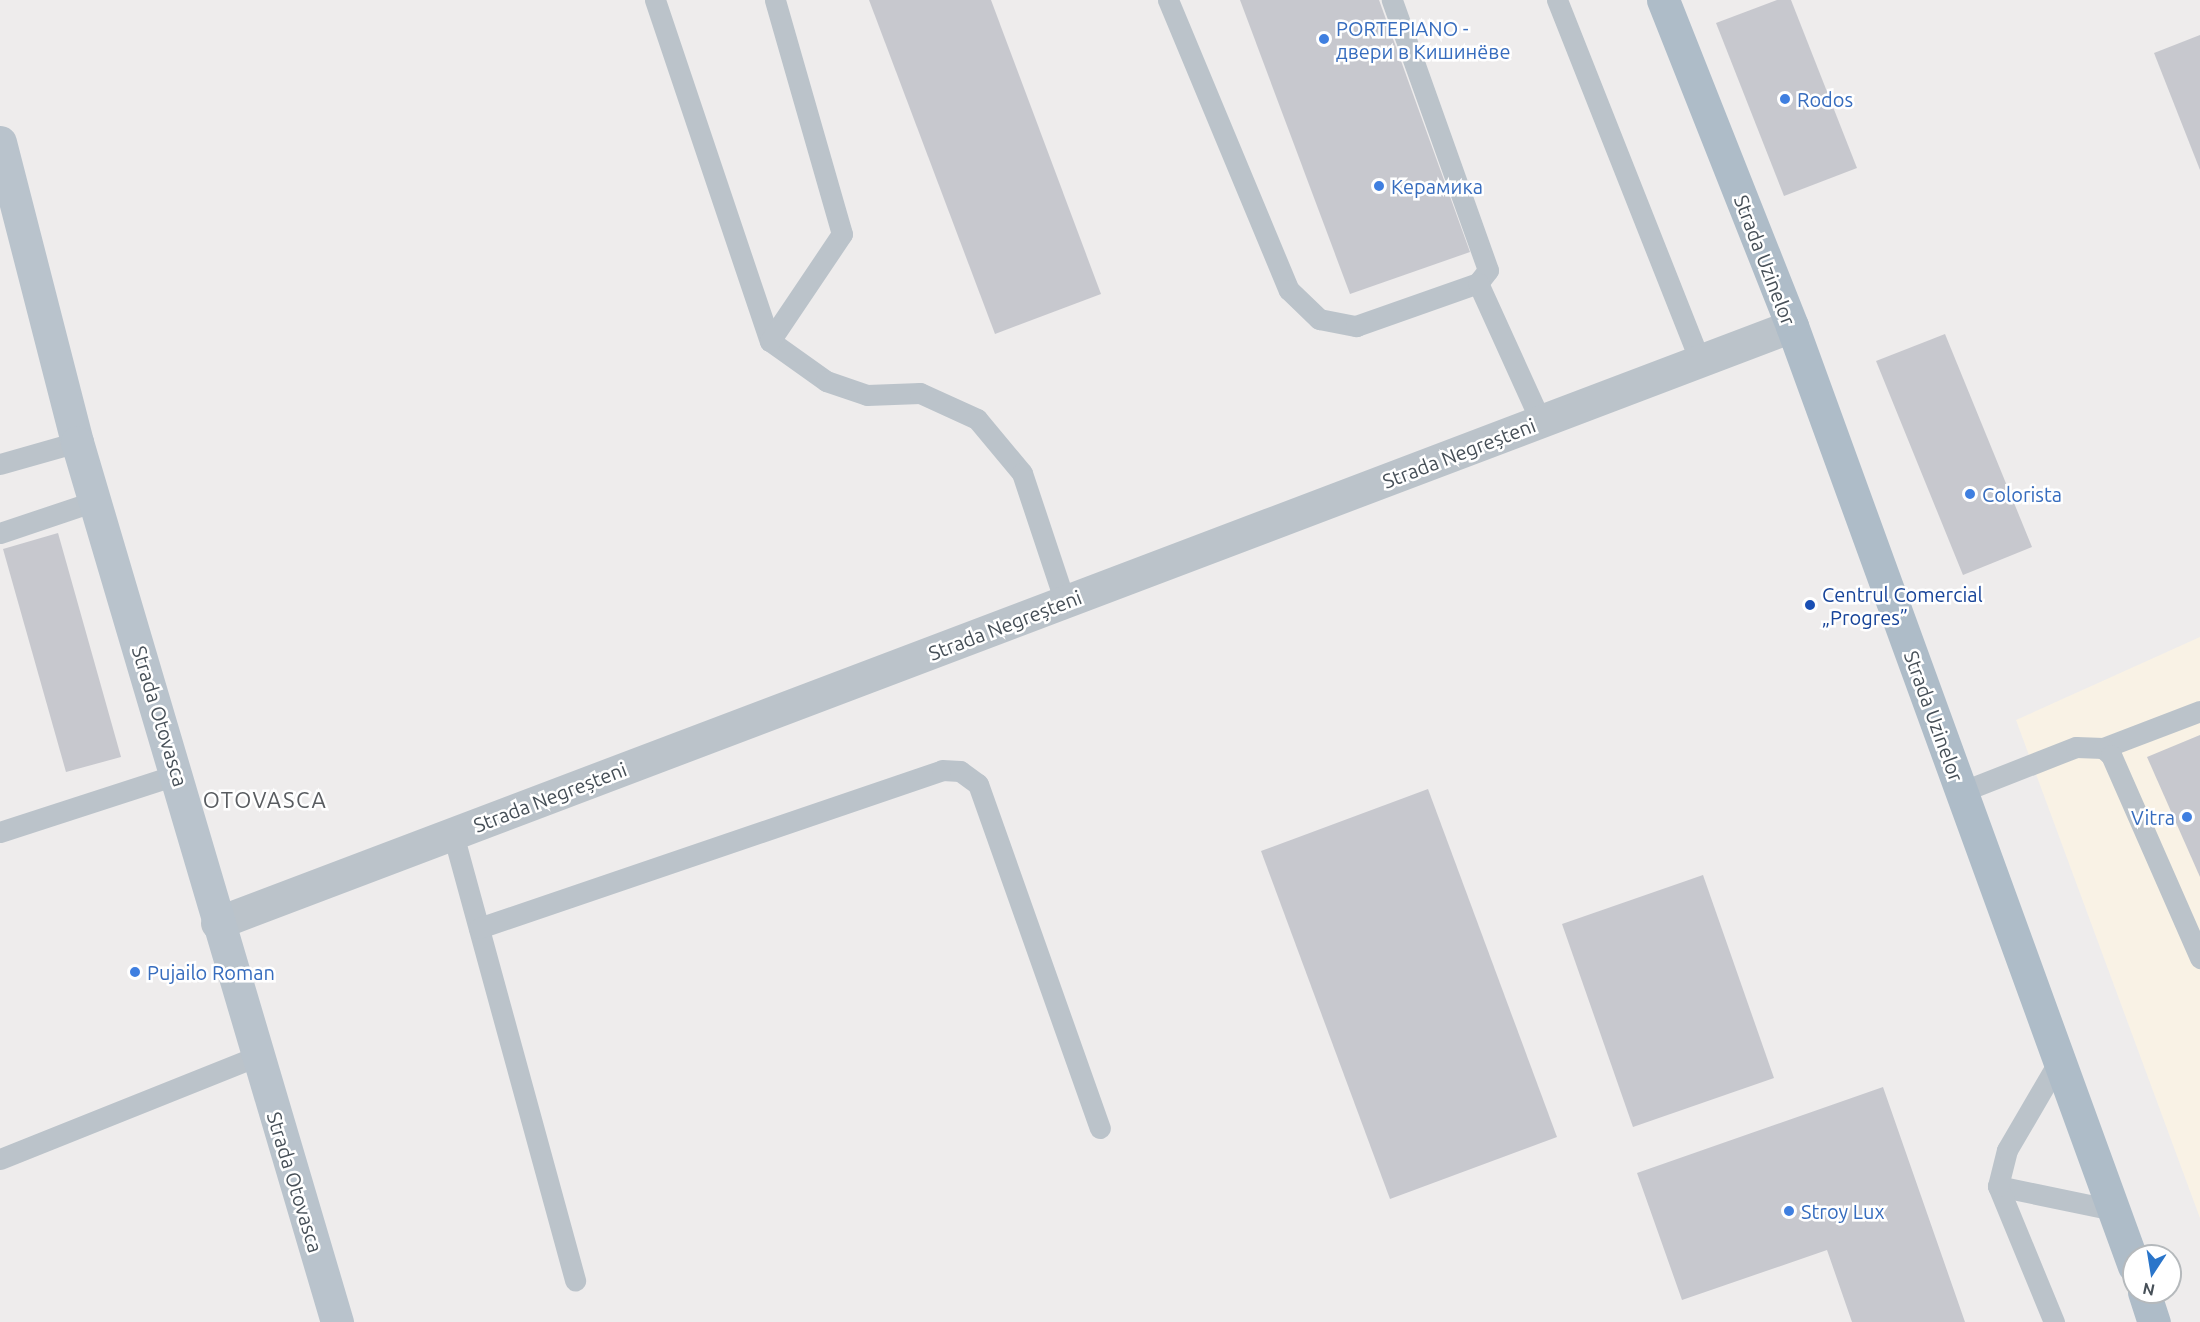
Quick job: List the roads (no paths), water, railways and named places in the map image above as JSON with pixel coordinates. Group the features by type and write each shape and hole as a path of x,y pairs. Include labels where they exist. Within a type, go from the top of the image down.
{"main road":[{"name":"Strada Uzinelor","path":"1663,0 1792,326 2126,1244"},
{"path":"2148,1304 2154,1322"}],"street":[{"name":"Strada Otovasca","path":"0,142 77,442 178,774 218,923 337,1322"},
{"name":"Strada Negreșteni","path":"218,923 1792,326"}],"lane":[{"path":"655,0 770,341 826,381 867,395 920,393 977,419 1022,473 1065,602"},
{"path":"770,341 842,234 775,0"},
{"path":"1168,0 1289,290 1302,307 1319,319 1356,326 1478,283 1488,270 1484,248 1392,0"},
{"path":"1557,0 1700,362"},
{"path":"1478,283 1541,422"},
{"path":"0,464 77,442"},
{"path":"0,533 95,501"},
{"path":"1962,792 2076,747 2103,748 2200,711"},
{"path":"2103,748 2111,755 2200,958"},
{"path":"479,928 942,770 960,771 978,784 1100,1128"},
{"path":"0,832 178,774"},
{"path":"453,834 575,1281"},
{"path":"0,1159 257,1056"},
{"path":"2054,1322 1998,1186 2007,1150 2059,1061"},
{"path":"1998,1186 2114,1210"}],"place":[{"name":"PORTEPIANO - двери в Кишинёве","path":"1324,39"},
{"name":"Rodos","path":"1785,99"},
{"name":"Керамика","path":"1379,186"},
{"name":"Colorista","path":"1970,494"},
{"name":"Centrul Comercial „Progres”","path":"1810,605"},
{"name":"Vitra","path":"2187,817"},
{"name":"Pujailo Roman","path":"135,972"},
{"name":"Stroy Lux","path":"1789,1211"}],"district":[{"name":"OTOVASCA","path":"265,800"}]}
